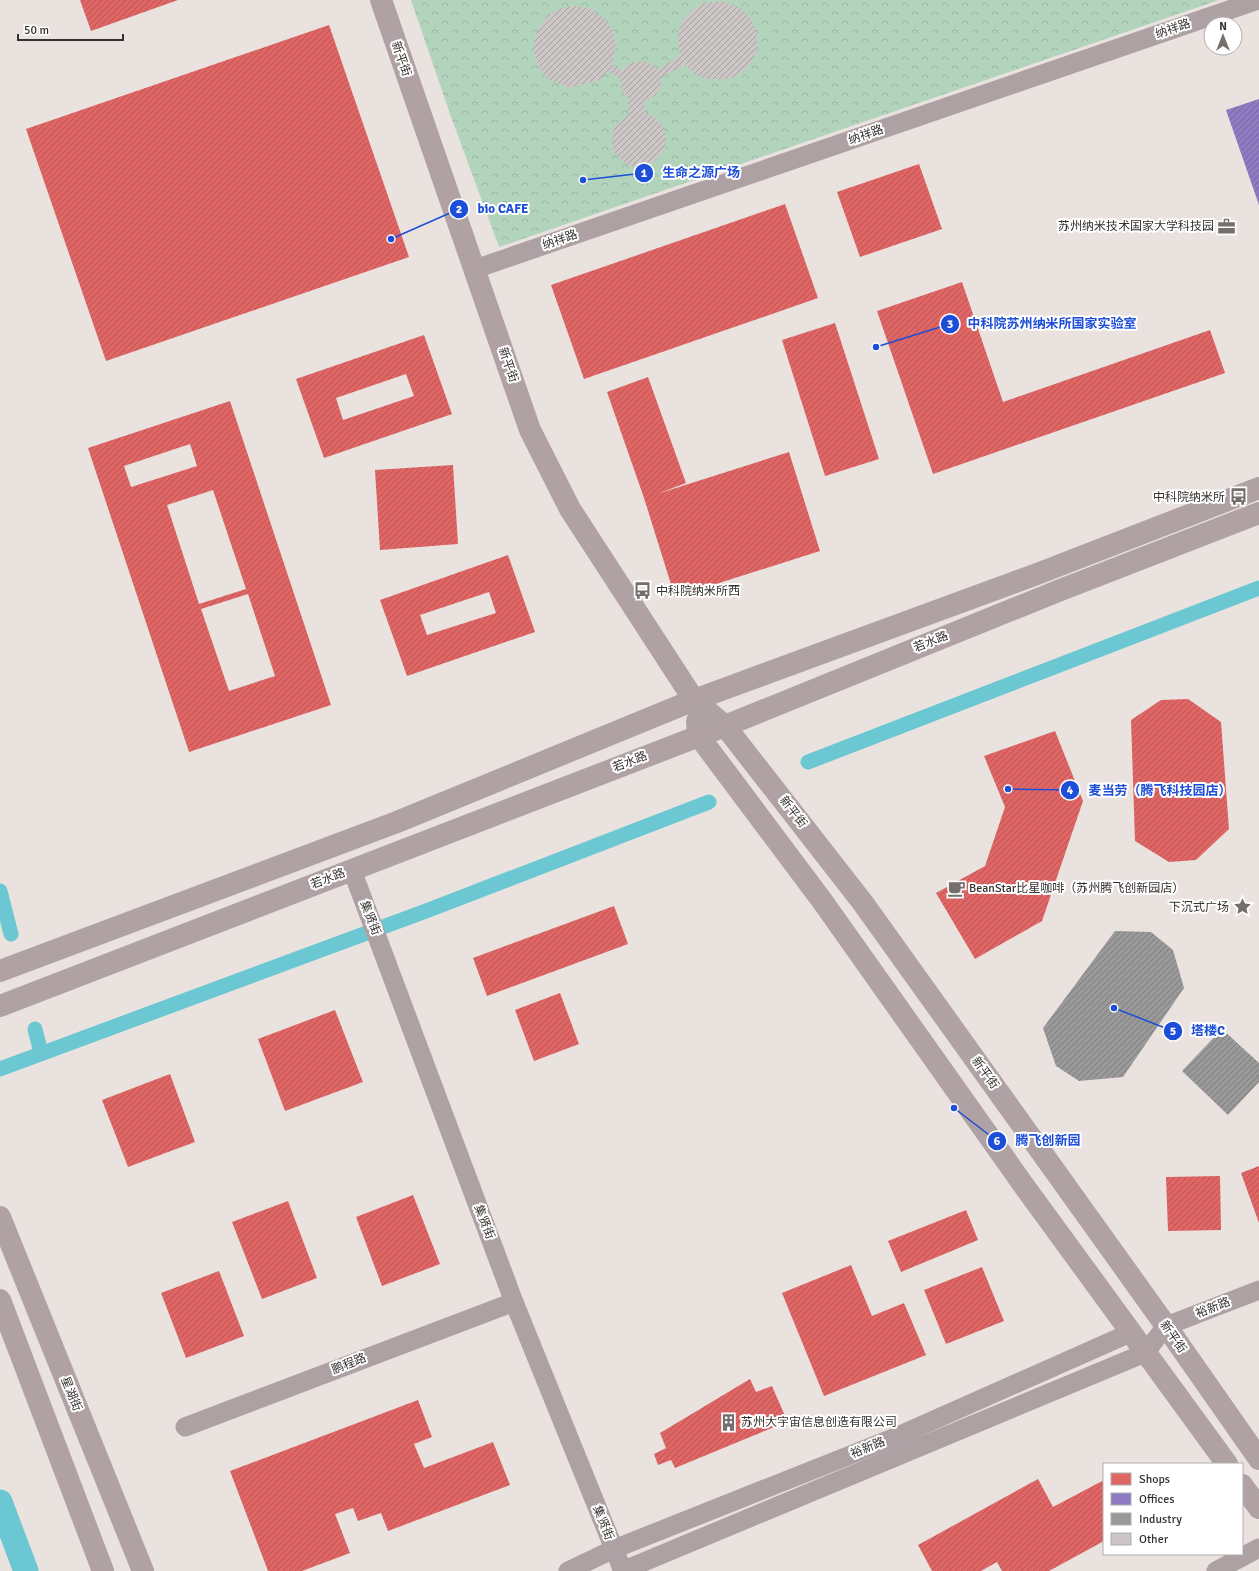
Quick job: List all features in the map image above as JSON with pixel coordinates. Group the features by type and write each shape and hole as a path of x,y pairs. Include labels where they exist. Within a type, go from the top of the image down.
{"main road":[{"name":"新平街","path":"381,0 530,430 570,509 694,700 725,726 863,903 1166,1326 1259,1459"},
{"path":"0,971 397,822 694,700 1030,576 1259,488"},
{"name":"若水路","path":"0,1006 698,735 725,726 1058,591 1259,513"},
{"name":"新平街","path":"694,700 698,735"},
{"path":"698,735 823,902 1130,1333 1226,1463"},
{"name":"星湖街","path":"0,1217 142,1571"},
{"path":"0,1300 103,1571"},
{"name":"裕新路","path":"1130,1333 1166,1326"},
{"path":"1243,1485 1259,1508"}],"street":[{"name":"纳祥路","path":"475,269 1258,0"},
{"name":"集贤街","path":"352,870 514,1302 623,1571"},
{"name":"裕新路","path":"623,1571 1145,1353 1166,1326 1259,1290"},
{"name":"鹏程路","path":"184,1427 514,1302"},
{"name":"裕新路","path":"568,1571 614,1550 898,1436 1130,1333"},
{"path":"1216,1571 1259,1548"}],"green space":[{"path":"411,0 1219,0 499,247 450,114"}],"building: Shops":[{"path":"80,0 178,0 91,31"},
{"path":"329,25 409,257 106,361 26,129"},
{"path":"919,164 942,229 860,257 837,192"},
{"path":"785,204 818,298 584,379 551,285"},
{"path":"962,282 1003,402 1210,330 1225,373 933,474 877,311"},
{"path":"835,323 879,459 825,476 782,340"},
{"path":"424,335 452,414 324,458 296,379","holes":["406,374 414,396 343,420 336,398"]},
{"path":"648,377 686,483 657,494 789,452 820,551 675,597 644,498 607,392"},
{"path":"230,401 331,705 189,752 88,448","holes":["190,444 197,466 131,487 124,466","213,490 246,589 199,604 167,505","248,594 275,676 229,691 201,609"]},
{"path":"453,465 458,544 380,550 375,470"},
{"path":"508,555 535,632 407,676 380,600","holes":["489,592 496,613 427,635 420,615"]},
{"path":"1188,699 1221,722 1229,829 1196,860 1169,862 1135,841 1131,720 1161,700"},
{"path":"1055,731 1083,801 1042,921 975,959 936,893 985,866 1005,807 984,756"},
{"path":"614,906 628,944 487,996 473,958"},
{"path":"560,993 579,1044 534,1061 515,1010"},
{"path":"335,1010 363,1082 285,1111 258,1039"},
{"path":"170,1074 195,1142 128,1167 102,1100"},
{"path":"1259,1166 1259,1223 1241,1173"},
{"path":"1220,1176 1221,1230 1168,1231 1166,1177"},
{"path":"413,1195 440,1264 382,1286 356,1217"},
{"path":"288,1201 317,1278 262,1299 232,1222"},
{"path":"966,1210 978,1240 901,1272 888,1241"},
{"path":"851,1265 872,1316 904,1303 926,1355 824,1396 782,1293"},
{"path":"982,1267 1004,1321 946,1344 924,1290"},
{"path":"219,1271 244,1336 186,1358 161,1293"},
{"name":"苏州大宇宙信息创造有限公司","path":"750,1379 756,1392 772,1386 785,1416 776,1419 779,1425 675,1468 671,1460 658,1465 654,1454 666,1448 660,1433"},
{"path":"418,1400 432,1437 414,1444 424,1468 493,1442 510,1485 388,1531 381,1513 358,1521 353,1508 335,1514 350,1553 302,1571 268,1571 230,1471"},
{"path":"1038,1479 1053,1507 1103,1481 1103,1542 1049,1571 1002,1571 997,1562 981,1571 932,1571 918,1545"}],"building: Offices":[{"path":"1259,99 1259,205 1226,110"}],"building: Industry":[{"path":"1115,931 1151,932 1173,950 1184,988 1123,1077 1079,1081 1056,1066 1043,1028"},
{"path":"1222,1029 1259,1063 1259,1082 1228,1115 1182,1071"}],"building: Other":[{"path":"721,1 741,8 750,17 757,33 757,50 752,61 744,71 730,79 705,79 695,74 685,65 661,77 661,86 656,95 644,102 644,113 653,116 664,128 666,140 665,149 654,162 643,167 627,165 617,156 612,146 613,131 615,126 628,115 628,98 622,91 620,78 608,71 599,80 569,88 548,79 540,69 534,54 534,41 539,27 548,15 562,8 574,6 589,8 605,19 613,31 616,46 612,64 622,71 630,63 644,61 653,65 658,70 680,55 678,33 683,20 691,11 704,3"}],"waterway":[{"path":"808,762 1259,588"},
{"path":"0,1069 426,911 709,802"},
{"path":"0,891 11,934"},
{"path":"35,1029 41,1053"},
{"path":"0,1502 26,1571"}],"place":[{"name":"生命之源广场","path":"583,180"},
{"name":"苏州纳米技术国家大学科技园","path":"1227,226"},
{"name":"bio CAFE","path":"391,239"},
{"name":"中科院苏州纳米所国家实验室","path":"876,347"},
{"name":"中科院纳米所","path":"1238,497"},
{"name":"中科院纳米所西","path":"643,591"},
{"name":"麦当劳（腾飞科技园店）","path":"1008,789"},
{"name":"BeanStar比星咖啡（苏州腾飞创新园店）","path":"956,888"},
{"name":"下沉式广场","path":"1242,907"},
{"name":"塔楼C","path":"1114,1008"},
{"name":"腾飞创新园","path":"954,1108"},
{"name":"苏州大宇宙信息创造有限公司","path":"728,1422"}]}
